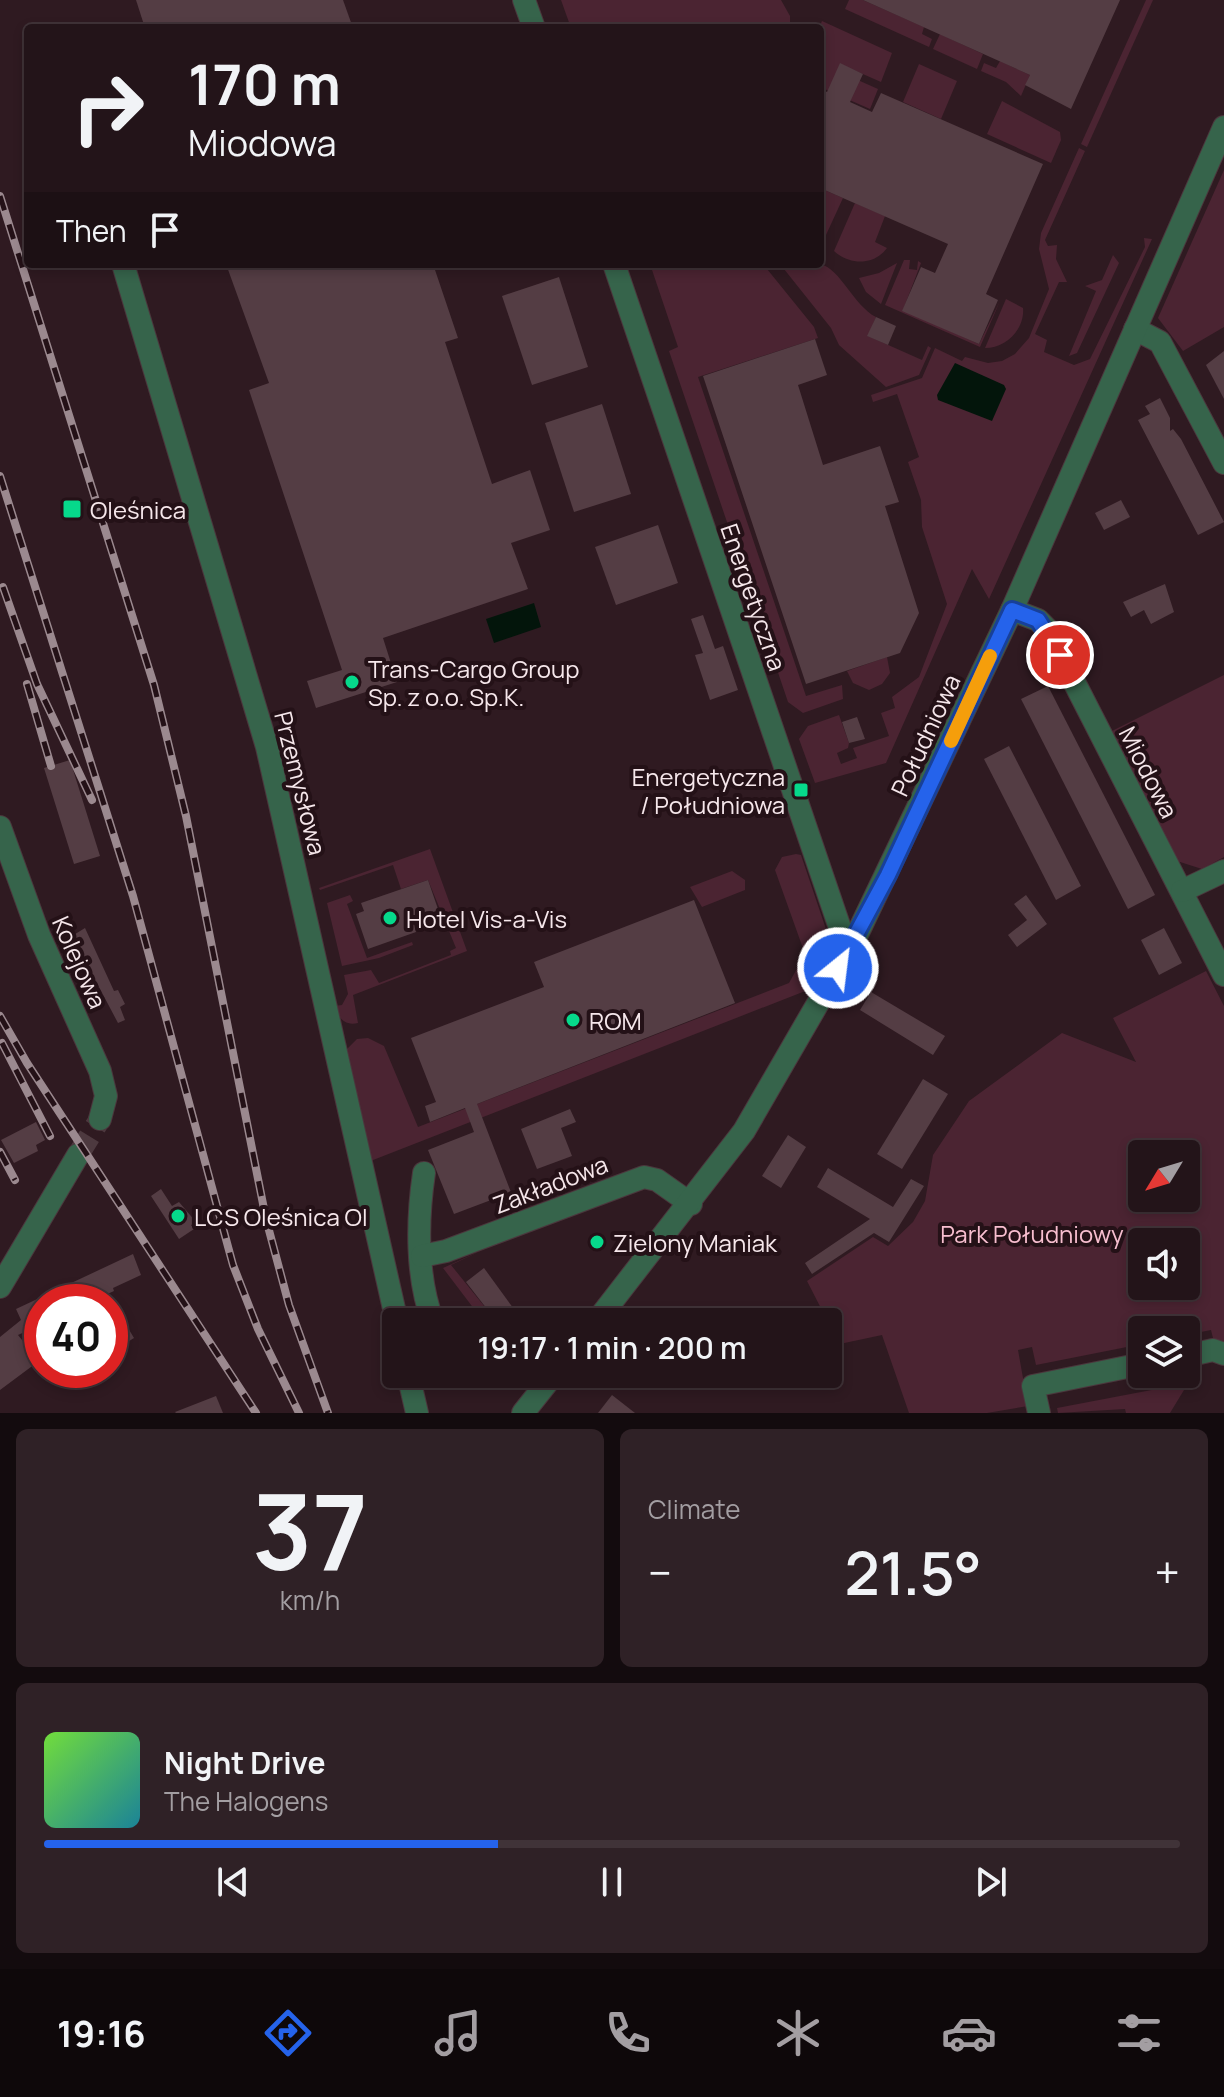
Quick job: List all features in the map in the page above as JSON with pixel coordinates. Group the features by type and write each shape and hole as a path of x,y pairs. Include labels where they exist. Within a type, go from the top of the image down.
{"street":[{"path":"524,0 533,24"},
{"name":"Południowa","path":"607,1308 691,1204 744,1131 854,941 1012,610 1224,127"},
{"name":"Przemysłowa","path":"124,268 267,747 394,1308"},
{"name":"Energetyczna","path":"615,268 841,931 854,941"},
{"path":"1135,329 1160,342 1224,463"},
{"name":"Miodowa","path":"1012,610 1038,620 1047,629 1224,975"},
{"name":"Kolejowa","path":"0,827 33,921 100,1071 106,1096 100,1119"},
{"path":"1182,891 1224,871"},
{"path":"0,1287 78,1155"},
{"path":"424,1173 418,1215 428,1308"},
{"name":"Zakładowa","path":"422,1256 446,1251 644,1177 657,1180 691,1204"},
{"path":"1200,1353 1213,1350 1224,1354"},
{"path":"1039,1413 1033,1386 1128,1367"},
{"path":"411,1388 417,1413"},
{"path":"523,1413 543,1388"}],"green space":[{"path":"561,0 781,0 790,16 790,24 570,24"},
{"path":"849,0 863,0 924,27 922,34 932,39 929,47 845,9"},
{"path":"1146,0 1153,0 1087,147 1081,144"},
{"path":"822,21 892,53 881,82 840,64 860,81 878,89 870,109 824,89 824,24 821,24"},
{"path":"940,34 983,54 977,69 933,49"},
{"path":"1000,61 1030,75 1021,96 1006,82 981,71 984,63 996,68"},
{"path":"919,64 957,81 941,119 903,102"},
{"path":"1002,101 1060,132 1061,140 1051,163 987,134"},
{"path":"1079,148 1085,151 1045,240 1048,246 1057,245 1056,259 1067,282 1059,282 1035,334 1047,340 1044,352 1074,365 1090,359 1145,247 1144,238 1152,239 989,599 972,569 886,763 815,783 799,739 808,726 839,715 849,743 848,748 837,753 841,764 857,758 853,748 889,736 881,713 895,708 892,697 919,677 947,604 922,527 921,500 908,462 919,457 897,394 873,402 871,395 922,378 935,348 962,361 965,357 988,363 1002,361 1015,354 1029,338 1049,289 1039,249 1041,233"},
{"path":"1224,170 1224,327 1183,351 1158,318"},
{"path":"824,190 843,198 824,239"},
{"path":"855,203 885,216 875,242 887,248 868,261 847,259 834,251"},
{"path":"1113,255 1119,263 1077,353 1069,356 1096,291 1085,286 1102,280"},
{"path":"904,260 910,260 909,269 917,270 918,261 921,263 903,310 979,344 1000,301 980,347 885,305"},
{"path":"897,263 881,304 866,292 859,278 879,273"},
{"path":"827,267 876,317 868,336 922,360 928,346 931,348 919,375 886,387 839,345 831,328 783,268"},
{"path":"651,268 766,268 814,327 818,338 698,377 806,696 842,685 843,699 803,713 788,702 669,351 678,347"},
{"path":"1006,299 1023,308 1021,323 1007,341 985,348"},
{"path":"887,657 890,673 882,684 869,690 853,683 847,671"},
{"path":"1224,675 1224,857 1202,869 1177,861 1112,731"},
{"path":"430,849 467,951 353,995 358,1023 346,1022 334,1006 342,1005 348,994 344,975 371,970 379,983 451,955 450,951 456,948 428,880 401,889 393,865 319,888"},
{"path":"801,855 831,944 831,960 818,986 368,1162 346,1050 357,1039 368,1038 384,1046 418,1127 789,983 805,954 775,870 782,857"},
{"path":"732,871 745,880 745,890 702,907 690,887"},
{"path":"350,895 353,901 347,904 367,958 412,942 413,945 379,958 342,966 327,903"},
{"name":"Park Południowy","path":"1206,971 1224,1006 1224,1346 1214,1342 1211,1330 1200,1332 1200,1316 1128,1316 1128,1347 1036,1365 1032,1347 1018,1350 1028,1406 987,1413 909,1413 882,1335 842,1344 842,1308 821,1308 807,1281 873,1237 888,1246 913,1222 925,1201 933,1155 969,1101 1062,1033 1136,1062 1113,1018"},
{"path":"487,1248 451,1265 486,1308 473,1308 443,1268"},
{"path":"1162,1388 1184,1390 1170,1413 1126,1413 1125,1409 1058,1413 1057,1408"}],"shaded area":[{"path":"955,363 1004,385 1006,389 992,421 938,400 937,395"},
{"path":"534,603 541,627 494,643 486,619"}],"building":[{"path":"136,0 343,0 352,24 144,24"},
{"path":"863,0 1120,0 1071,109 1025,85 1030,75"},
{"path":"840,63 863,74 850,102 872,112 881,93 1043,164 986,294 998,300 979,344 902,311 921,267 935,273 948,244 824,190 824,91 827,92"},
{"path":"227,268 434,268 458,338 445,342 492,484 530,470 550,530 511,543 528,589 383,638 397,682 316,708 307,681 342,670 249,390 269,383"},
{"path":"559,277 588,367 532,385 502,296"},
{"path":"876,317 896,326 888,345 867,336"},
{"path":"815,339 827,375 798,385 823,465 880,446 899,502 885,506 919,613 900,653 806,684 703,376"},
{"path":"1224,351 1224,399 1206,365"},
{"path":"1160,398 1170,418 1170,431 1173,429 1181,439 1224,522 1198,535 1138,420 1150,414 1145,406"},
{"path":"602,404 631,494 574,512 545,423"},
{"path":"1121,500 1130,517 1104,530 1095,513"},
{"path":"658,525 678,583 616,605 595,547"},
{"path":"1165,584 1174,612 1151,624 1144,610 1131,617 1123,602"},
{"path":"703,615 715,649 723,646 738,690 710,700 695,655 703,653 691,619"},
{"path":"1048,686 1155,895 1128,909 1021,699"},
{"path":"857,717 865,739 849,743 842,722"},
{"path":"1009,746 1081,886 1056,900 984,759"},
{"path":"70,760 100,856 74,864 44,768"},
{"name":"Hotel Vis-a-Vis","path":"428,880 439,912 413,921 416,932 368,949 356,914 364,911 361,903"},
{"path":"1026,895 1047,924 1017,947 1008,935 1027,920 1014,904"},
{"name":"ROM","path":"694,900 735,1003 477,1104 517,1208 505,1212 499,1197 454,1214 428,1150 474,1132 465,1108 430,1122 425,1106 436,1102 411,1038 544,987 534,962"},
{"path":"85,928 114,991 118,990 125,1004 120,1007 125,1020 118,1023 72,936"},
{"path":"1164,928 1182,963 1159,975 1141,940"},
{"path":"871,992 945,1036 933,1055 860,1010"},
{"path":"923,1079 948,1094 902,1169 877,1154"},
{"path":"570,1109 576,1122 561,1128 572,1156 537,1169 521,1129"},
{"path":"36,1122 45,1140 36,1145 38,1151 14,1163 1,1140"},
{"path":"788,1135 806,1147 781,1188 762,1176"},
{"path":"828,1168 893,1207 911,1179 924,1186 889,1242 874,1233 812,1274 805,1263 870,1219 817,1187"},
{"name":"LCS Oleśnica Ol","path":"161,1189 172,1206 179,1202 196,1222 191,1225 194,1229 179,1239 151,1196"},
{"path":"133,1254 141,1275 122,1284 69,1284"},
{"path":"484,1268 513,1308 486,1308 466,1282"},
{"path":"24,1305 24,1332 18,1335 24,1342 24,1372 0,1390 0,1337 21,1320 16,1309"},
{"path":"128,1328 134,1338 128,1342"},
{"path":"612,1395 635,1413 598,1413"},
{"path":"216,1396 223,1413 175,1412"}],"tunnel":[{"path":"78,1155 100,1119"}],"railway":[{"path":"0,196 154,685 186,816 266,1219 289,1305 328,1413"},
{"path":"0,476 133,896 233,1265 258,1329 299,1413"},
{"path":"3,587 37,684 92,800"},
{"path":"27,684 51,766"},
{"path":"0,1016 27,1063 256,1413"},
{"path":"2,1043 50,1136"},
{"path":"0,1152 15,1180"}],"slow traffic":[{"path":"951,741 990,656"}],"place":[{"name":"Oleśnica","path":"72,509"},
{"name":"Trans-Cargo Group Sp. z o.o. Sp.K.","path":"352,682"},
{"name":"Energetyczna / Południowa","path":"801,790"},
{"name":"Hotel Vis-a-Vis","path":"390,918"},
{"name":"ROM","path":"573,1020"},
{"name":"LCS Oleśnica Ol","path":"178,1216"},
{"name":"Zielony Maniak","path":"597,1242"}],"route":[{"path":"838,968 888,875 1012,610 1038,620 1047,629 1060,655"}]}
